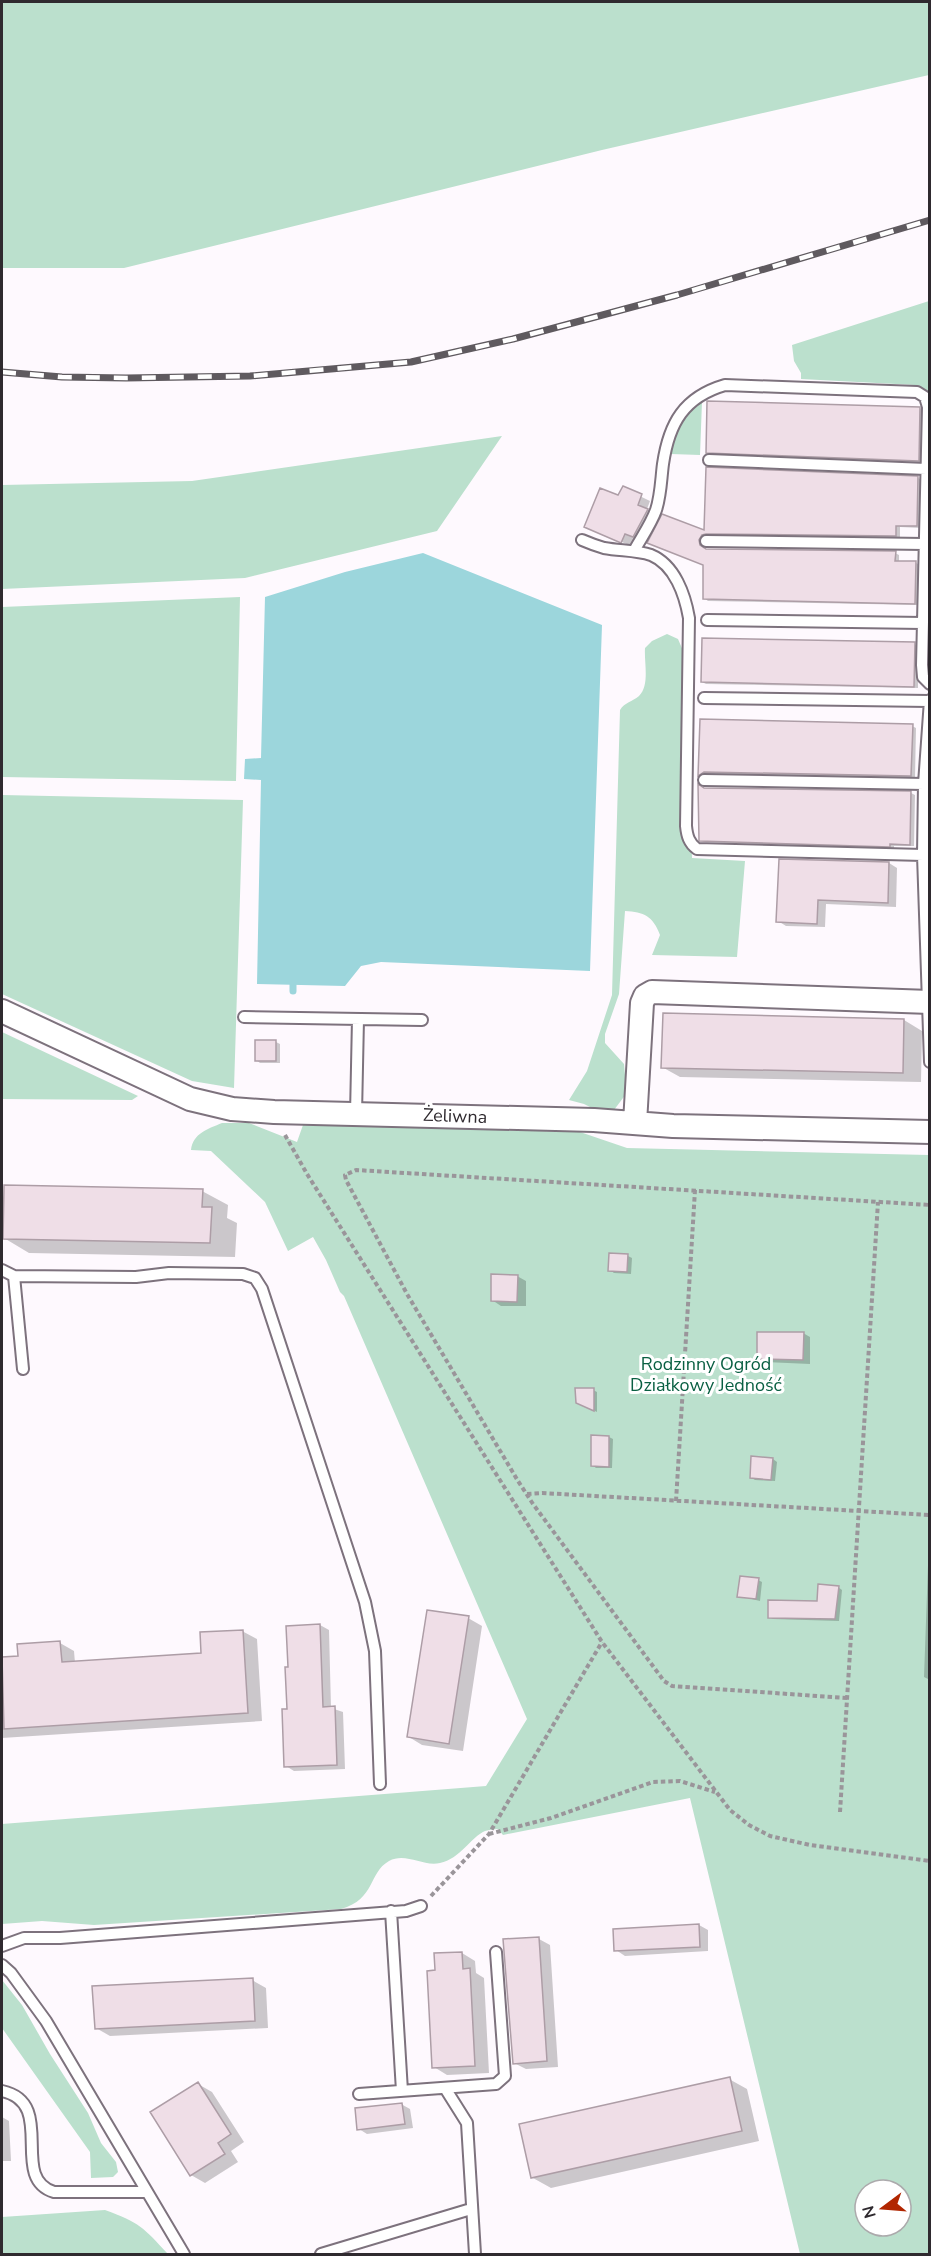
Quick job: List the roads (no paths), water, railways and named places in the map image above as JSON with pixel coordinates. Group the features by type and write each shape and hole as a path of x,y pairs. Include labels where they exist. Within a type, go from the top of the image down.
{"street":[{"path":"635,1123 642,1003 645,996 652,992 928,1001"},
{"name":"Żeliwna","path":"2,1011 190,1099 232,1109 673,1126 930,1132"}],"lane":[{"path":"634,551 656,511 670,432 680,413 696,397 708,390 725,385 916,392 925,397 928,407 922,665 923,677 930,684"},
{"path":"709,460 926,469"},
{"path":"582,540 602,548 652,555 663,562 671,572 686,602 688,618 686,826 687,836 692,845 697,849 923,855"},
{"path":"706,541 924,544"},
{"path":"707,620 923,623"},
{"path":"704,698 929,701 923,855 930,1062"},
{"path":"704,780 924,784"},
{"path":"244,1017 422,1020"},
{"path":"356,1114 358,1019"},
{"path":"2,1270 14,1276 136,1277 169,1273 243,1274 255,1278 262,1289 365,1602 375,1652 380,1784"},
{"path":"14,1276 23,1369"},
{"path":"2,1946 24,1938 60,1938 406,1911 421,1906"},
{"path":"391,1911 402,2091"},
{"path":"359,2094 496,2084 505,2076 496,1952"},
{"path":"2,1965 11,1973 46,2021 184,2254"},
{"path":"445,2088 466,2124 475,2254"},
{"path":"2,2091 17,2098 27,2107 32,2124 33,2171 37,2181 44,2189 54,2192 146,2192"},
{"path":"321,2254 471,2209"}],"water":[{"path":"423,553 602,625 590,971 381,962 361,966 345,986 257,984 261,780 244,779 245,759 261,758 265,597 345,572"}],"waterway":[{"path":"293,985 293,991"}],"railway":[{"path":"2,372 62,377 250,376 411,362 513,339 677,295 930,220"}],"park label":[{"name":"Rodzinny Ogród Działkowy Jedność","path":"706,1374"}]}
